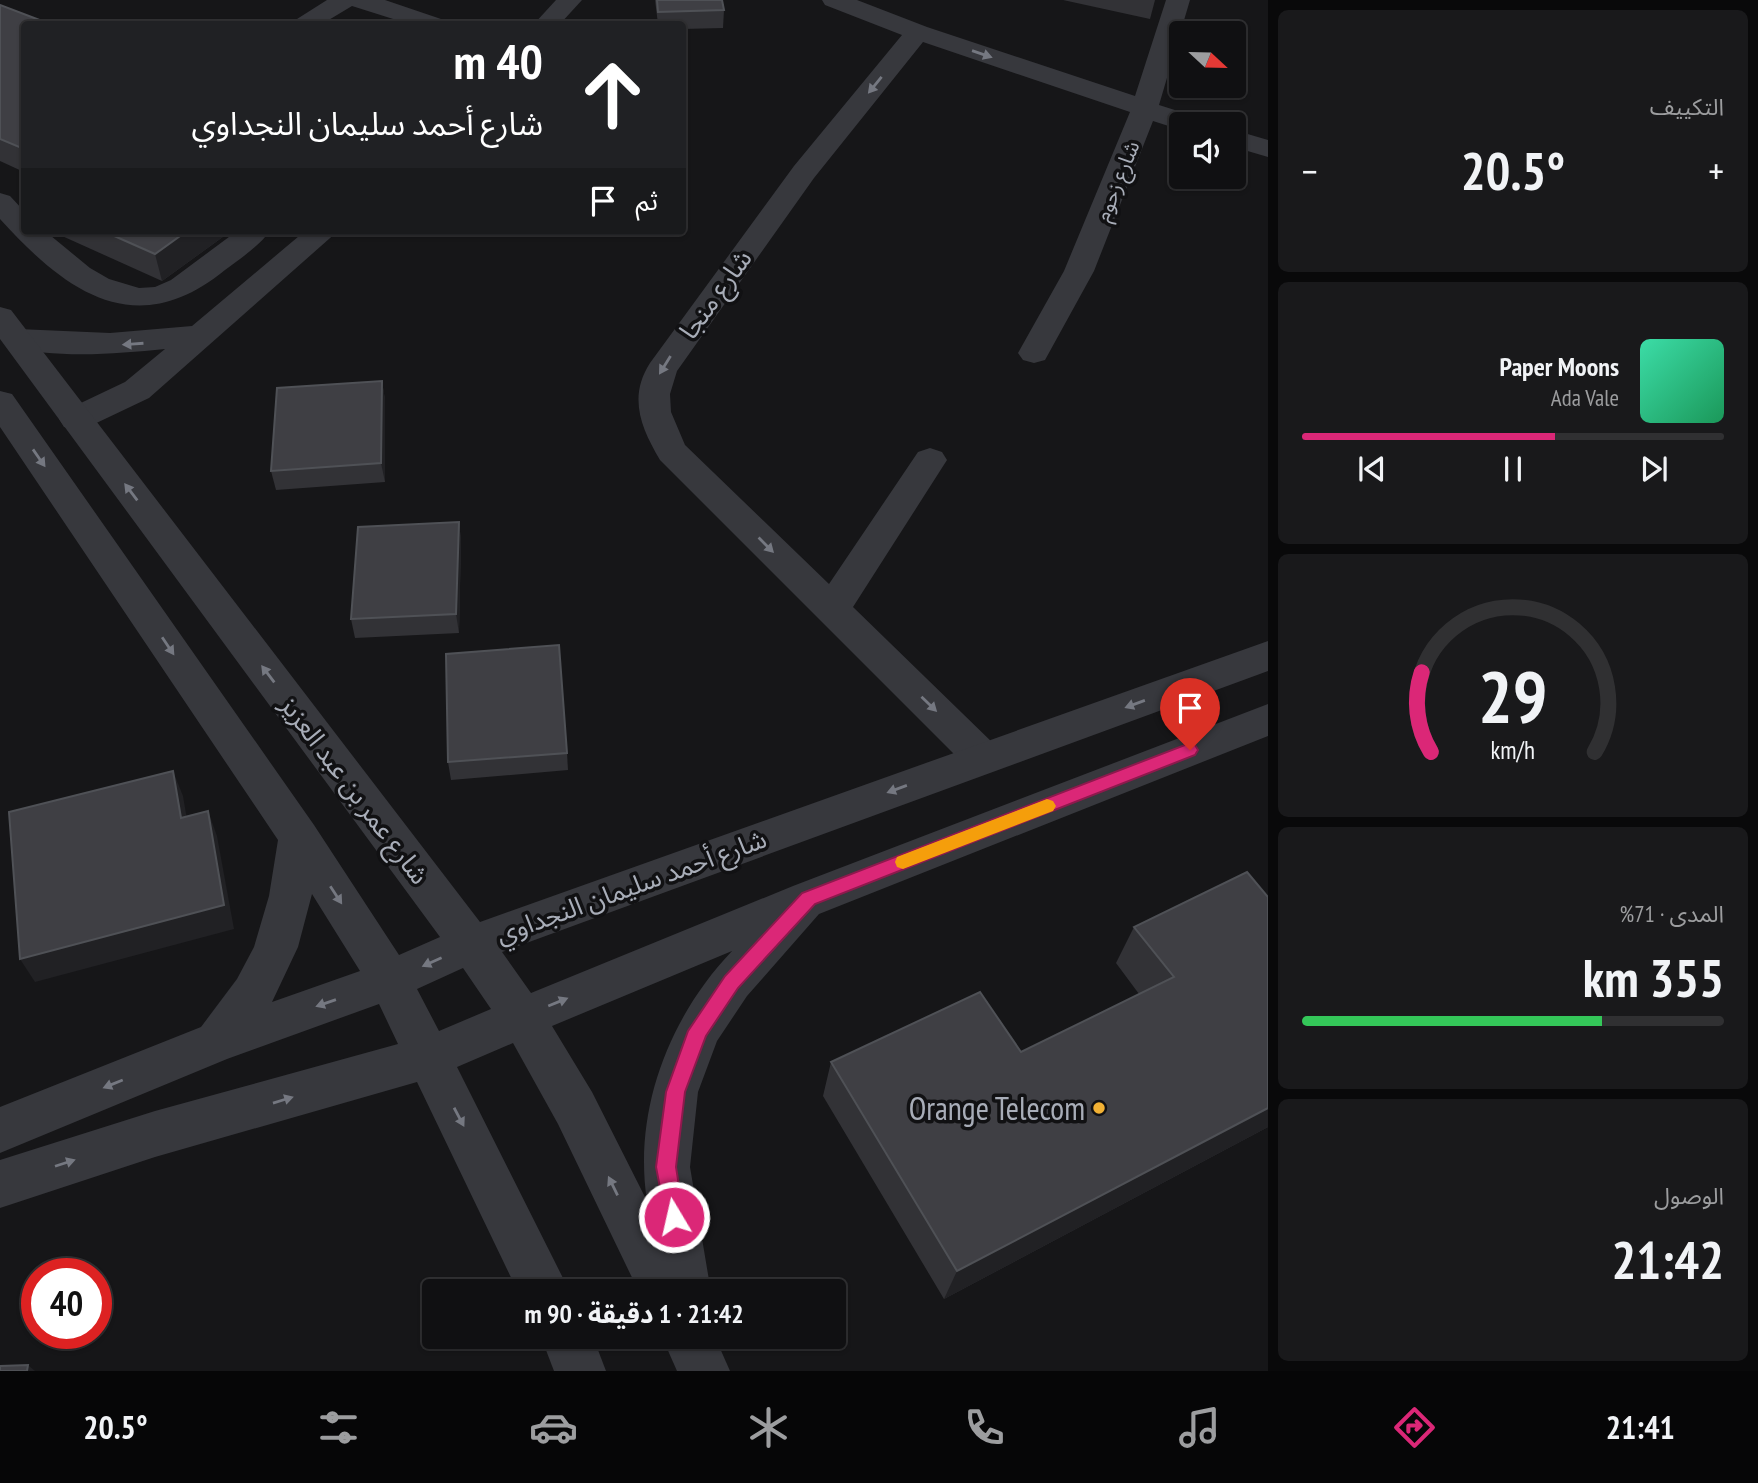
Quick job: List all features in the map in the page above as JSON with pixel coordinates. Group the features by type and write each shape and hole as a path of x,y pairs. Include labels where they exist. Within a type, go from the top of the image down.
{"street":[{"path":"311,21 344,0"},
{"path":"359,0 423,21"},
{"path":"549,21 570,0"},
{"path":"834,0 918,32 1169,118"},
{"name":"شارع زحوم","path":"1034,353 1079,271 1144,110 1178,0"},
{"name":"شارع منجا","path":"918,32 804,172 660,370 652,396 653,418 673,452 983,758"},
{"path":"1246,142 1268,149"},
{"path":"0,202 21,224"},
{"path":"32,235 54,256 86,279 130,298 148,299 183,286 250,235"},
{"path":"76,419 137,390 318,235"},
{"path":"9,328 66,344 123,345 201,335"},
{"name":"شارع عمر بن عبد العزيز","path":"9,328 471,944 522,1017 575,1108 660,1279"},
{"path":"0,402 299,836 390,980 539,1279"},
{"path":"832,610 930,460"},
{"name":"شارع أحمد سليمان النجداوي","path":"0,1130 217,1042 390,980 471,944 1268,656"},
{"path":"0,1184 155,1134 428,1057 808,899 1259,728"},
{"path":"217,1042 243,1011 276,950 294,885 299,836"},
{"path":"684,1279 666,1167 675,1092 698,1031 732,982 808,899"},
{"path":"572,1349 580,1371"}],"building":[{"path":"657,0 722,0 724,10 658,12"},
{"path":"0,5 42,21 21,21 21,148 0,139"},
{"path":"112,235 181,235 155,254"},
{"path":"382,381 381,463 271,471 277,388"},
{"path":"459,522 456,614 351,619 358,527"},
{"path":"559,645 567,753 448,762 446,654"},
{"path":"173,771 181,818 208,811 224,905 20,959 9,812"},
{"name":"Orange Telecom","path":"1247,872 1268,897 1268,1108 957,1271 831,1062 980,992 1021,1052 1174,977 1134,927"},
{"path":"28,1365 27,1371 0,1371 0,1366"}],"slow traffic":[{"path":"903,862 1047,806"}],"place":[{"name":"Orange Telecom","path":"1099,1108"}],"route":[{"path":"674,1217 666,1167 675,1092 698,1031 732,982 808,899 1190,750"}]}
